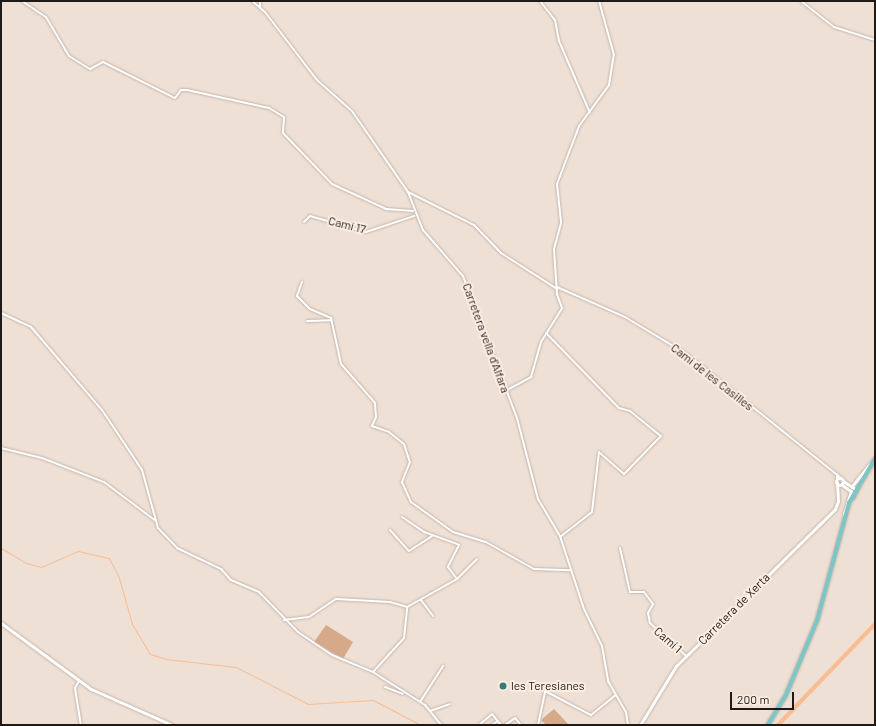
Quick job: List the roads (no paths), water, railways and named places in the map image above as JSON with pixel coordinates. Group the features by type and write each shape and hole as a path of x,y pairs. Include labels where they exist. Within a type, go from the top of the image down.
{"main road":[{"path":"839,539 844,514 852,488 875,459"},
{"path":"768,725 786,695 814,630 849,508 875,459"},
{"path":"849,508 852,488 865,476"},
{"path":"843,480 852,488"},
{"path":"837,482 843,480"},
{"path":"838,492 843,480"},
{"path":"837,482 841,486 852,488"},
{"path":"837,482 838,492"},
{"name":"Carretera de Xerta","path":"640,725 686,656 838,503 838,492"},
{"path":"1,623 80,681 172,725"}],"street":[{"path":"22,1 46,17 70,56 90,69 103,62 175,98 181,90 187,90 269,108 284,117 283,133 332,184 386,209 413,211"},
{"name":"Carretera vella d'Alfara","path":"252,1 260,7 317,80 352,111 408,192 415,216 463,276 505,391 517,418 538,499 560,536 584,609 602,646 608,681 616,695 628,725"},
{"path":"260,1 260,7"},
{"path":"540,1 555,20 560,41 590,113"},
{"path":"505,391 531,377 546,333 562,308 557,288 554,247 561,222 557,184 579,126 590,113 609,85 614,54 599,1"},
{"path":"801,1 834,27 875,40"},
{"name":"Camí de les Casilles","path":"408,192 474,225 501,253 557,288 621,315 672,344 843,480"},
{"name":"Camí 17","path":"304,222 310,216 366,232 415,216"},
{"path":"302,282 298,297 310,309 331,320 341,364 375,404 376,417 372,426 389,432 405,448 410,462 402,482 412,503 454,532 486,542 534,569 571,570"},
{"path":"1,313 31,327 102,410 142,470 158,528 177,548 221,569 231,580 263,594 284,620 332,655 373,672 405,694 420,702 430,711 441,725"},
{"path":"307,322 331,320"},
{"path":"546,333 619,408 630,411 662,436 624,474 598,452 592,512 560,536"},
{"path":"1,448 42,458 104,482 156,521"},
{"path":"836,473 837,482"},
{"path":"402,518 432,536 460,546 448,567 457,579"},
{"path":"390,530 409,551 432,536"},
{"name":"Camí 1","path":"620,548 630,592 644,592 653,604 648,613 650,623 686,656"},
{"path":"284,620 309,617 336,599 390,602 408,607 457,579 477,559"},
{"path":"421,600 433,616"},
{"path":"373,672 404,638 408,607"},
{"path":"420,702 443,666"},
{"path":"80,681 75,688 81,725"},
{"path":"385,687 405,694"},
{"path":"538,725 545,691 591,715 616,695"},
{"path":"430,711 450,704"},
{"path":"480,725 492,714 501,725"},
{"path":"505,725 515,718 520,725"},
{"path":"492,725 498,721"}],"waterway":[{"path":"833,555 837,536"},
{"path":"1,548 26,563 41,567 78,551 109,558 119,578 132,624 150,654 166,659 236,667 308,704 373,700 421,725"},
{"path":"814,624 817,614"}],"place":[{"name":"les Teresianes","path":"503,686"}]}
